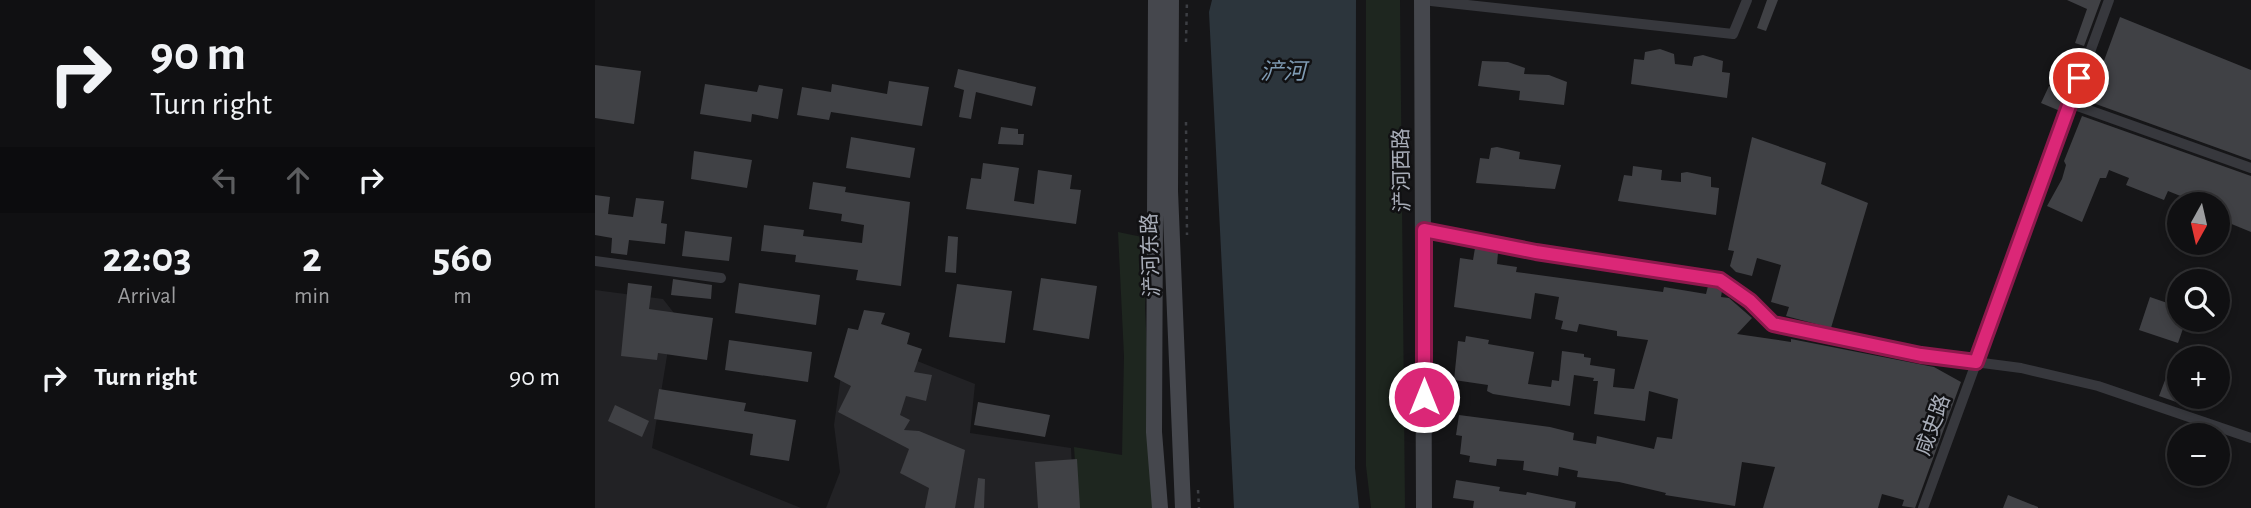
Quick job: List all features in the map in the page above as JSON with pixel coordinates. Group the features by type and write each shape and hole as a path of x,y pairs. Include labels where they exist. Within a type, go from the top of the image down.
{"street":[{"name":"浐河东路","path":"1156,0 1154,432 1160,508"},
{"name":"浐河东路","path":"1171,0 1170,191 1184,508"},
{"path":"1422,0 1733,34 1747,0"},
{"name":"浐河西路","path":"1422,0 1424,508"},
{"name":"咸史路","path":"1923,508 2069,103 2109,0"},
{"path":"2069,103 2251,168"},
{"path":"1424,230 1536,252 1720,280 1750,301 1773,324 1921,355 1976,362 2098,386 2251,438"},
{"path":"595,261 721,278"}],"path":[{"path":"1186,49 1187,0"},
{"path":"1186,112 1187,236"},
{"path":"1197,483 1199,508"}],"shaded area":[{"path":"1366,0 1400,0 1405,508 1371,508 1366,466"},
{"path":"1118,232 1147,238 1145,308 1155,508 1078,508 1074,447 1122,455 1124,356"},
{"path":"595,290 663,299 674,313 652,448 801,508 595,508"},
{"path":"847,333 975,384 970,433 1071,448 1074,508 826,508 840,472 834,425"}],"water":[{"name":"浐河","path":"1212,0 1356,0 1355,468 1359,508 1234,508 1209,12"}],"building":[{"path":"1767,0 1778,0 1766,31 1757,28"},
{"path":"2067,0 2101,0 2084,46 2075,43 2087,9"},
{"path":"2120,17 2251,70 2251,160 2093,103 2090,99"},
{"path":"1660,49 1674,54 1675,64 1692,66 1694,57 1703,55 1723,61 1722,72 1730,73 1727,98 1631,84 1634,59 1644,60 1645,52"},
{"path":"1482,61 1508,62 1525,68 1524,74 1549,75 1567,82 1564,105 1519,100 1520,91 1478,86"},
{"path":"595,65 641,71 634,124 595,118"},
{"path":"958,69 1036,87 1032,106 976,92 971,119 959,117 964,90 954,87"},
{"path":"889,81 929,87 922,126 831,112 829,120 797,115 802,87 831,92 832,84 887,94"},
{"path":"705,84 757,92 759,85 783,89 778,119 752,114 751,122 700,114"},
{"path":"2049,86 2066,93 2060,111 2041,103"},
{"path":"2082,116 2251,176 2251,232 2230,223 2230,192 2168,191 2164,200 2126,185 2129,178 2109,170 2106,178 2100,178 2082,222 2047,206 2062,179 2066,165 2064,161"},
{"path":"1001,127 1018,129 1018,134 1024,134 1023,145 998,144"},
{"path":"851,137 915,148 910,178 846,168"},
{"path":"1752,137 1826,163 1821,184 1868,203 1831,328 1786,316 1789,307 1771,302 1781,265 1757,258 1752,276 1736,272 1730,266 1734,251 1728,250"},
{"path":"1491,148 1520,152 1519,159 1561,165 1555,189 1476,183 1480,158 1489,159"},
{"path":"694,151 752,160 747,188 691,179"},
{"path":"983,163 1019,168 1014,201 1034,204 1038,170 1072,175 1070,189 1081,190 1076,224 966,209 971,178 981,179"},
{"path":"1633,166 1662,170 1661,180 1681,182 1681,173 1687,172 1711,177 1711,187 1719,188 1716,215 1618,201 1624,175 1632,176"},
{"path":"813,182 846,187 845,192 910,202 901,286 856,280 858,270 795,262 796,255 761,251 764,225 804,230 803,236 862,243 864,225 841,221 842,214 809,209"},
{"path":"595,195 610,197 608,214 633,217 636,198 664,201 661,223 667,224 665,244 629,240 627,255 611,253 612,238 595,235"},
{"path":"685,231 732,237 729,261 682,256"},
{"path":"948,236 958,237 956,273 945,272"},
{"path":"1475,248 1498,253 1497,264 1517,267 1516,272 1663,292 1664,287 1706,294 1708,286 1717,288 1722,291 1721,297 1729,298 1752,318 1737,334 1791,342 1791,339 1934,367 1961,382 1915,508 1902,506 1904,500 1882,494 1878,508 1763,508 1775,467 1742,462 1735,506 1665,495 1666,493 1619,482 1577,477 1578,471 1559,467 1558,476 1523,470 1524,461 1497,459 1496,466 1469,462 1470,456 1460,454 1462,436 1456,435 1459,415 1550,427 1574,433 1573,440 1596,444 1597,436 1654,449 1657,437 1672,439 1678,399 1649,391 1645,421 1594,414 1598,381 1593,381 1594,378 1574,375 1570,406 1493,394 1487,391 1488,385 1454,380 1458,341 1465,342 1466,336 1489,340 1488,344 1534,352 1528,384 1551,387 1552,380 1559,381 1562,351 1584,354 1584,357 1591,358 1590,365 1615,369 1613,387 1634,389 1648,340 1617,336 1617,331 1579,324 1577,332 1561,329 1563,321 1555,319 1559,297 1535,293 1531,319 1454,307 1460,258 1473,260"},
{"path":"1041,278 1097,286 1089,339 1033,330"},
{"path":"673,279 712,285 711,299 671,295"},
{"path":"628,283 652,286 649,309 713,318 707,360 658,353 657,360 621,356"},
{"path":"739,283 820,295 816,325 735,313"},
{"path":"957,284 1012,291 1005,343 949,337"},
{"path":"2150,297 2167,303 2167,332 2182,332 2178,343 2139,330"},
{"path":"864,310 885,313 881,324 910,333 907,344 922,349 914,372 932,375 926,401 906,396 900,415 910,420 904,430 919,431 965,450 955,508 925,508 929,488 900,473 909,449 838,412 851,386 834,377 848,328 858,330"},
{"path":"729,340 812,352 808,382 725,370"},
{"path":"2167,375 2167,399 2159,396"},
{"path":"659,389 746,403 744,411 796,420 789,461 750,455 753,434 654,419"},
{"path":"978,402 1050,415 1045,437 974,425"},
{"path":"615,405 649,421 642,437 608,421"},
{"path":"1077,459 1080,508 1038,508 1035,462"},
{"path":"978,478 985,479 984,508 974,508"},
{"path":"1456,480 1500,487 1499,491 1526,495 1527,492 1576,502 1575,508 1473,508 1474,501 1453,498"},
{"path":"2008,495 2038,507 2038,508 2003,508"}],"route":[{"path":"1424,397 1424,230 1536,252 1720,280 1750,301 1773,324 1921,355 1976,362 2079,78"}]}
